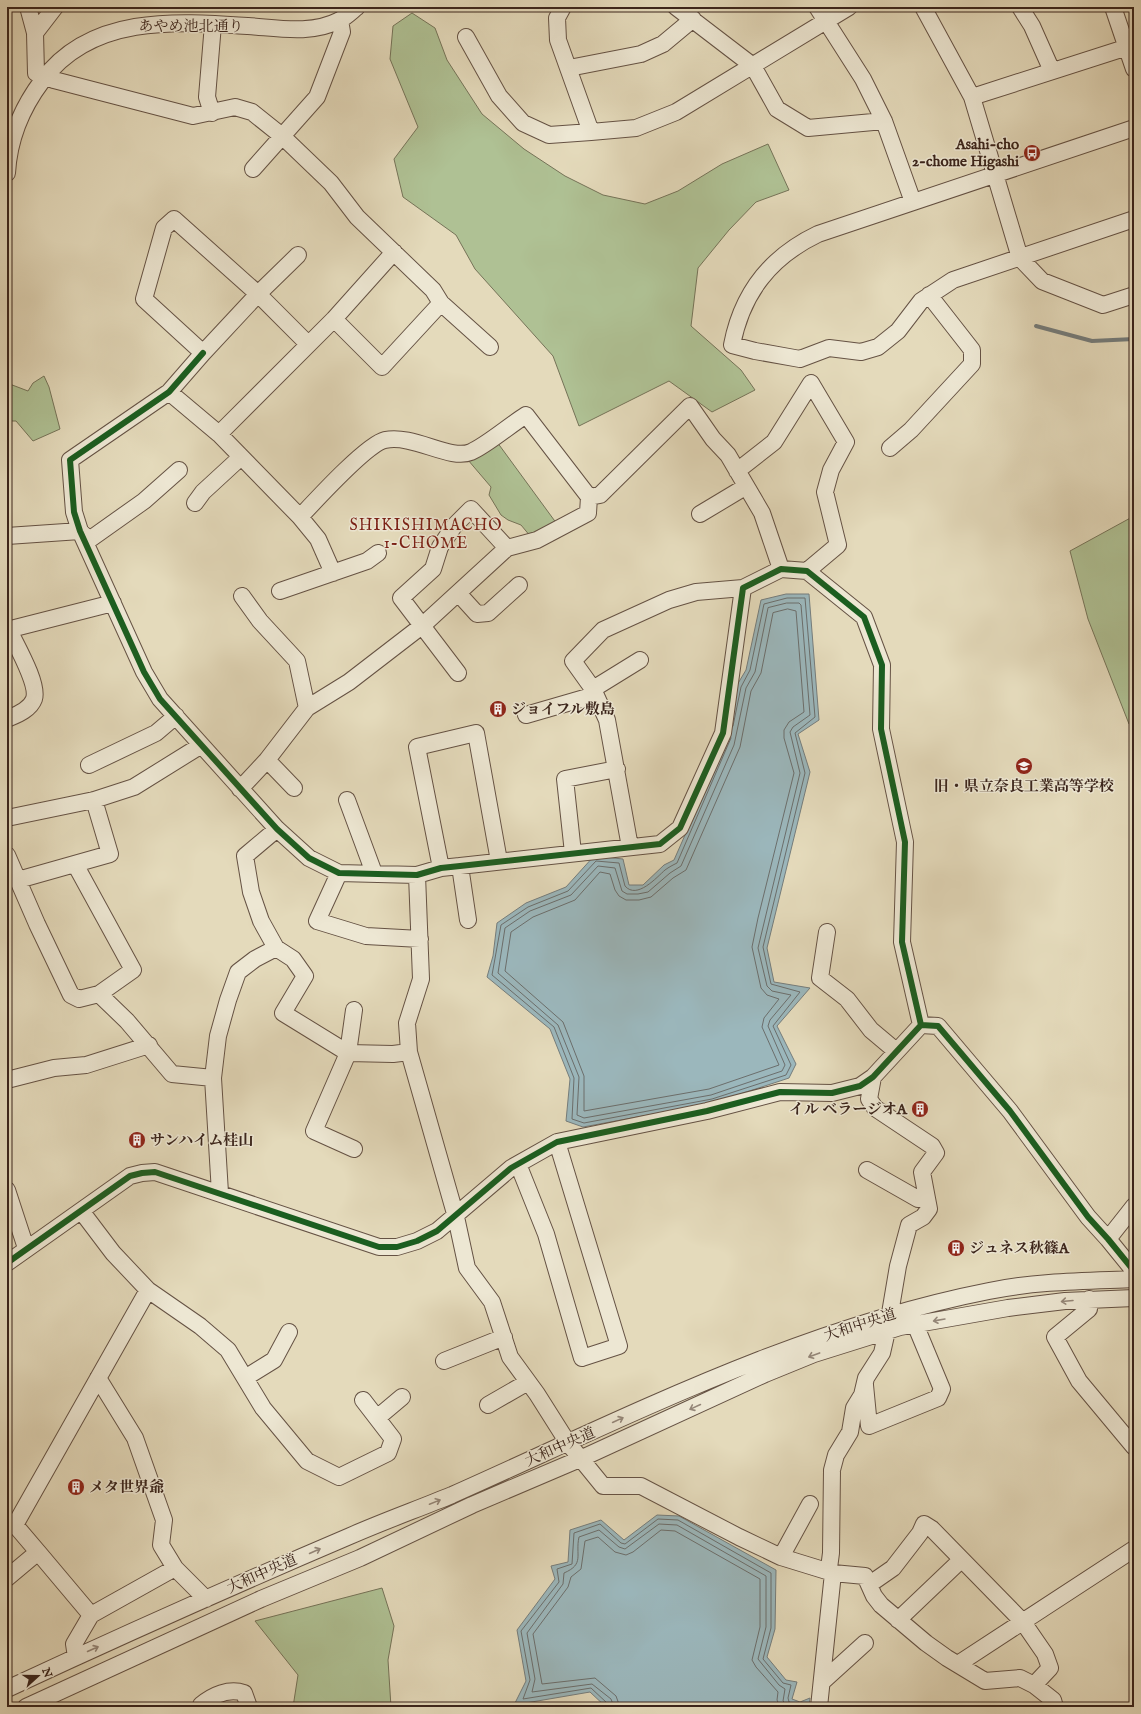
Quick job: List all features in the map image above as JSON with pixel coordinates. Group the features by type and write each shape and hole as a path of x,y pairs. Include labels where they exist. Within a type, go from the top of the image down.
{"street":[{"path":"28,7 35,33 36,73 54,80 193,116 235,107 252,112 282,136 331,183 357,217 433,290 441,302 490,347"},
{"path":"35,33 55,7"},
{"name":"あやめ池北通り","path":"7,173 15,128 32,94 45,76 72,52 110,32 131,26 158,24 213,24 307,30 340,20 357,7"},
{"path":"563,7 557,18 558,40 591,132"},
{"path":"676,7 753,66 777,109 808,128 884,121"},
{"path":"817,7 827,20 863,79 884,121 913,202"},
{"path":"466,37 499,96 522,123 549,135 591,132 636,128 676,112 850,7"},
{"path":"923,7 972,97 1020,258 1042,281 1103,306 1134,295"},
{"path":"1020,7 1032,26 1052,71"},
{"path":"1113,7 1130,47 1134,69"},
{"path":"569,68 641,54 663,44 693,19"},
{"path":"253,169 317,97 342,32 340,20"},
{"path":"212,113 208,97 213,24"},
{"path":"972,97 1130,47"},
{"path":"1134,128 818,234 801,242 785,253 759,280 749,295 735,332 732,345 755,351 800,359 829,348 861,352 878,348 898,331 921,301 953,280 1134,219"},
{"path":"203,353 144,299 164,228 174,218 258,294 308,344"},
{"path":"219,434 334,319 394,252"},
{"path":"298,255 258,294 169,392 70,460 74,512 80,531 114,603 144,672 160,700 276,829 310,858 339,873 417,875 441,868 660,844 680,828 723,733 743,588"},
{"path":"890,448 911,430 972,364 972,350 929,295"},
{"path":"334,319 382,367 441,302"},
{"path":"737,471 774,442 811,383 846,442 831,470 825,492 838,545 807,571"},
{"path":"169,392 219,434 300,517 318,539 333,573"},
{"path":"589,498 600,495 690,406 713,440 728,455 745,487 762,513 781,569"},
{"path":"240,789 267,760 306,708 349,682 423,625 507,548 537,540 588,513 589,498 526,415 470,452 455,454 409,439 384,440 362,456 300,517"},
{"path":"195,502 203,492 241,457"},
{"path":"7,536 80,531 89,540 144,501 180,470"},
{"path":"700,514 745,487"},
{"path":"458,673 401,598 433,569 440,547 454,526 471,509 507,548"},
{"path":"280,592 367,561 378,553"},
{"path":"630,847 607,720 594,692 573,661 603,630 669,600 696,592 743,588 781,569 807,571 864,617 882,665 881,729 904,842 902,942 921,1026"},
{"path":"458,593 477,614 488,613 519,585"},
{"path":"242,596 260,621 297,661 306,708"},
{"path":"7,719 24,711 34,699 34,684 8,630 114,603"},
{"path":"526,715 594,692 640,660"},
{"path":"89,765 156,733 176,716"},
{"path":"441,868 417,747 476,733 499,861"},
{"path":"7,818 94,800 134,787 200,746"},
{"path":"267,760 294,788"},
{"path":"573,853 566,779 617,769"},
{"path":"18,880 110,854 94,800"},
{"path":"347,800 374,873"},
{"path":"276,829 246,856 251,892 261,921 276,948 293,959 305,976 283,1013 348,1053 393,1054 409,1052"},
{"path":"7,855 72,995 79,999 99,994 133,970 75,864"},
{"path":"460,866 468,920"},
{"path":"339,873 317,921 366,936 420,939"},
{"path":"417,875 421,978 407,1023 409,1052 456,1217 467,1268 492,1302 510,1357 580,1459 603,1486 641,1486 781,1557 833,1573 865,1576 870,1584 874,1596 898,1620 926,1643 985,1681 1020,1678 1034,1685 1053,1700 1055,1707"},
{"path":"827,932 820,978 847,998 871,1030 896,1051"},
{"path":"220,1193 213,1078 218,1036 238,972 255,959 276,948"},
{"path":"99,994 149,1045 172,1074 213,1078"},
{"path":"354,1010 348,1053 314,1131 354,1149"},
{"path":"7,1263 26,1248 82,1212 130,1176 155,1172 379,1247 397,1247 417,1241 437,1231 456,1217 518,1164 557,1142 707,1111 780,1092 832,1094 860,1086 873,1077 921,1026 938,1026 1010,1111 1088,1217 1134,1271"},
{"path":"7,1080 54,1068 86,1065 149,1045"},
{"path":"820,1707 833,1573 829,1568 832,1553 832,1470 836,1455 850,1432 854,1408 862,1394 865,1381 882,1353 888,1331 898,1266 909,1225 923,1218 929,1209 922,1172 936,1153 932,1146 875,1108 869,1099 873,1077"},
{"path":"518,1164 546,1234 582,1358 619,1346 557,1142"},
{"path":"867,1170 918,1199 926,1198"},
{"path":"7,1190 26,1248"},
{"path":"1108,1239 1134,1206"},
{"path":"82,1212 113,1253 148,1290 200,1326 228,1350 263,1408 307,1462 339,1477 388,1453 393,1439 363,1400"},
{"name":"大和中央道","path":"7,1689 206,1599 568,1443 718,1376 777,1353 890,1314 992,1290 1065,1281 1134,1279"},
{"path":"91,1615 15,1525 148,1290"},
{"name":"大和中央道","path":"26,1707 261,1599 360,1558 472,1505 580,1459 765,1374 814,1354 915,1324 1008,1308 1089,1299 1134,1298"},
{"path":"1089,1299 1089,1309 1054,1337 1079,1381 1134,1447"},
{"path":"865,1381 869,1426 938,1398 942,1389 915,1324"},
{"path":"245,1378 274,1360 289,1332"},
{"path":"444,1361 504,1337"},
{"path":"98,1378 135,1438 164,1520 161,1545 175,1568 206,1599"},
{"path":"488,1405 528,1382"},
{"path":"377,1418 402,1397"},
{"path":"781,1557 810,1504"},
{"path":"870,1584 893,1568 920,1533 924,1524 932,1529 1023,1622 1045,1654 1050,1668 1034,1685"},
{"path":"958,1664 1134,1549"},
{"path":"7,1578 38,1552"},
{"path":"898,1620 962,1560"},
{"path":"76,1657 74,1644 91,1615 175,1568"},
{"path":"822,1682 865,1643"},
{"path":"202,1707 201,1705 211,1697 234,1690 244,1693 249,1707"}],"green space":[{"path":"412,13 435,28 447,60 482,114 524,149 565,176 603,195 645,204 678,191 722,164 768,144 789,190 756,202 729,230 698,268 691,326 741,370 755,390 712,412 669,381 579,426 553,356 475,269 456,235 403,197 394,159 418,127 390,59 393,26"},
{"path":"44,376 49,387 60,429 33,441 16,421 7,421 7,383 28,391 33,383"},
{"path":"497,442 557,524 531,537 521,525 508,520 501,515 489,495 491,487 468,460"},
{"path":"1134,516 1134,725 1129,724 1088,619 1070,551"},
{"path":"382,1588 394,1626 388,1660 391,1707 293,1707 298,1675 255,1621"}],"water":[{"path":"786,594 809,594 819,720 798,734 810,772 767,948 774,982 810,988 777,1026 796,1064 789,1078 713,1103 583,1127 566,1121 570,1079 550,1029 487,977 493,956 497,923 526,903 566,887 594,856 623,859 629,885 643,885 664,865 674,860 726,742 737,685 746,670 761,600"},
{"path":"657,1515 679,1516 776,1570 775,1629 767,1657 786,1680 797,1682 792,1699 800,1702 810,1698 809,1707 606,1707 590,1692 514,1705 526,1681 517,1630 555,1579 551,1566 568,1562 570,1530 601,1520 624,1540"}],"waterway":[{"path":"1036,326 1092,341 1134,339"}],"cycle path":[{"path":"203,353 169,392 70,460 74,512 80,531 144,672 160,699 277,829 309,858 339,873 417,875 441,868 660,844 680,828 723,733 743,588 781,569 807,571 864,617 882,665 881,729 905,842 902,942 921,1025"},
{"path":"7,1263 130,1176 155,1172 379,1247 397,1247 417,1241 437,1231 511,1168 557,1142 707,1111 780,1092 832,1093 860,1086 873,1077 921,1025 938,1026 1010,1111 1088,1217 1134,1271"}],"place":[{"name":"Asahi-cho 2-chome Higashi","path":"1032,153"},
{"name":"ジョイフル敷島","path":"498,709"},
{"name":"旧・県立奈良工業高等学校","path":"1024,766"},
{"name":"イル ベラージオA","path":"920,1109"},
{"name":"サンハイム桂山","path":"137,1140"},
{"name":"ジュネス秋篠A","path":"956,1248"},
{"name":"メタ世界爺","path":"76,1487"}],"district":[{"name":"SHIKISHIMACHO 1-CHOME","path":"426,535"}]}
